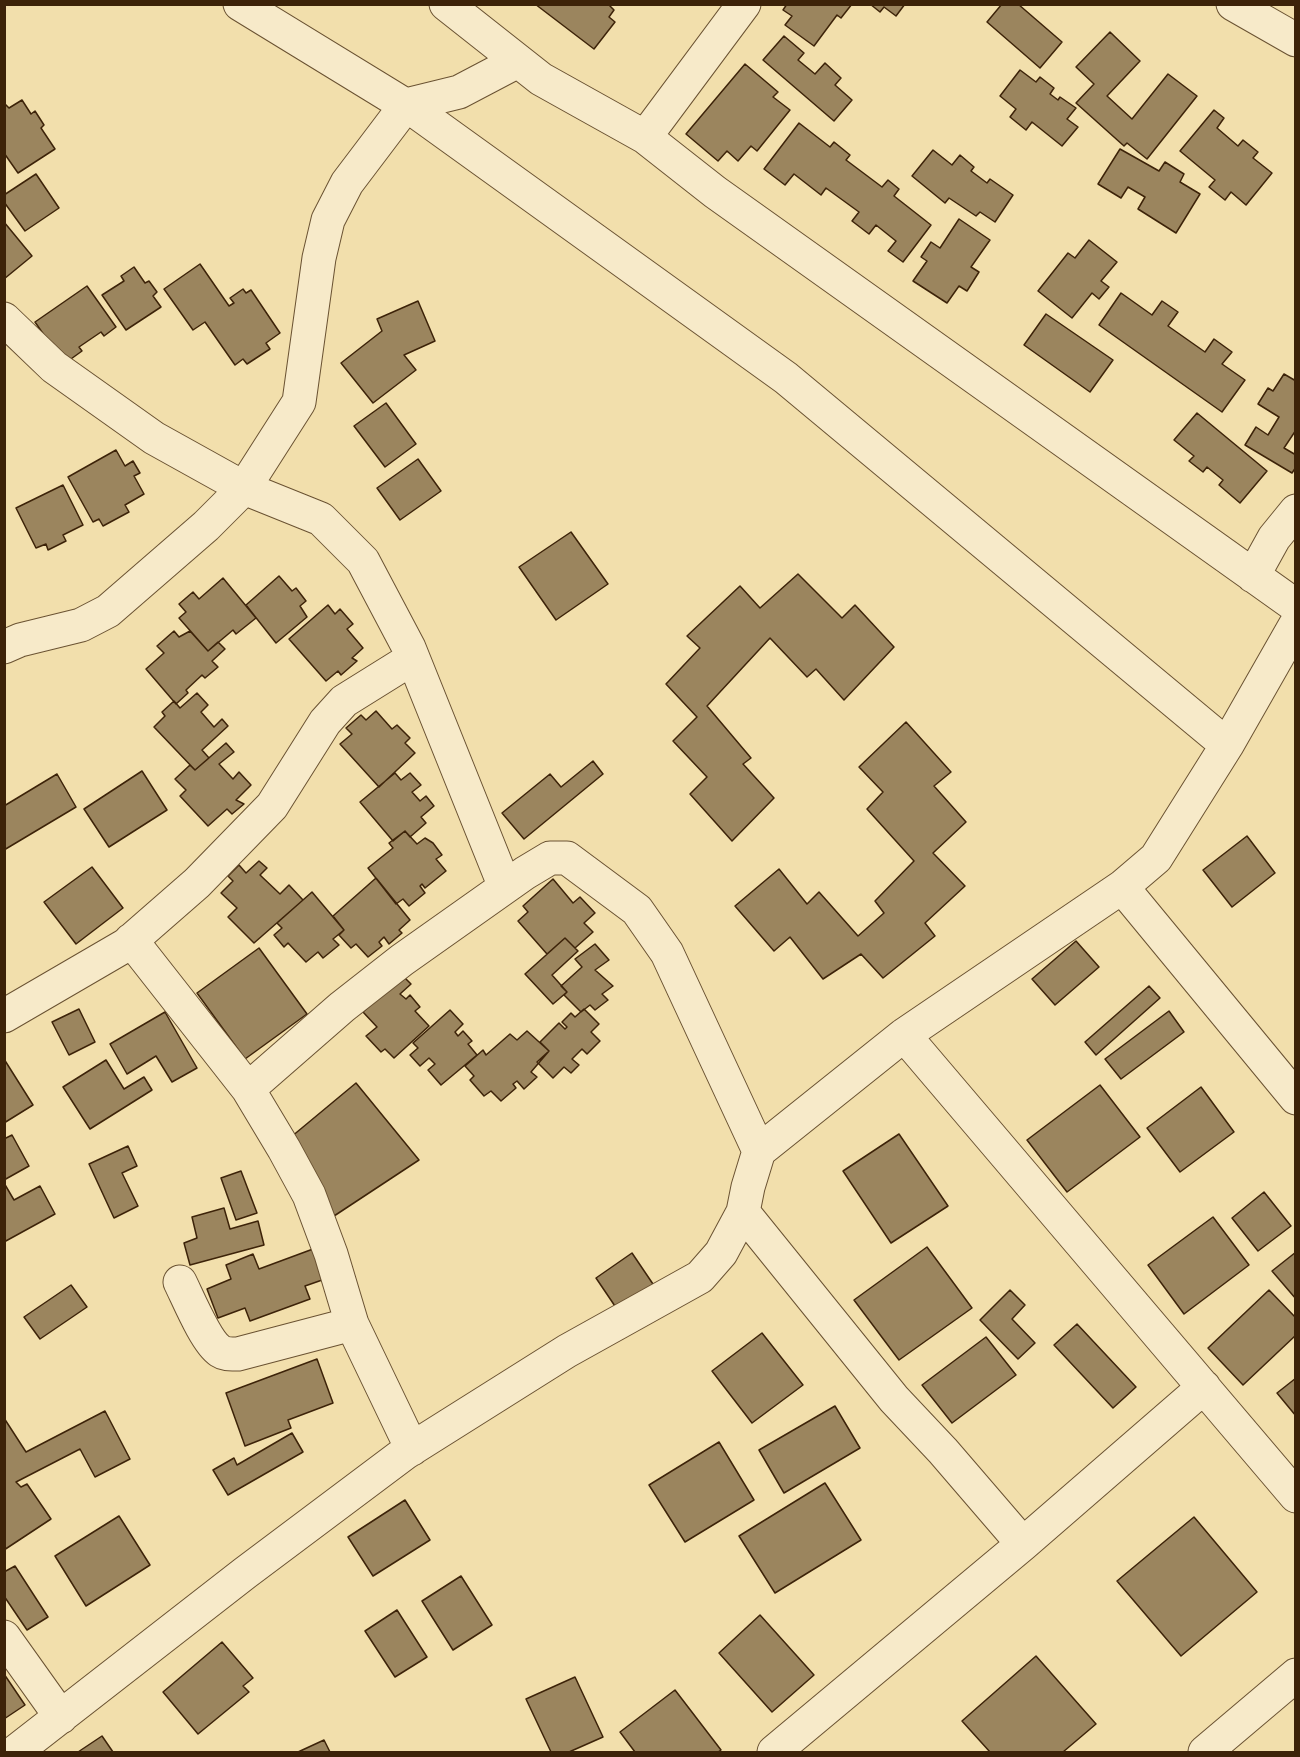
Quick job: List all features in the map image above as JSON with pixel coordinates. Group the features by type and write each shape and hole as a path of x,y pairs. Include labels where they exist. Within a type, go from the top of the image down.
{"street":[{"path":"240,4 406,105 786,378 1227,745"},
{"path":"446,4 541,79 645,137 715,192 1296,606"},
{"path":"645,137 744,4"},
{"path":"1233,4 1296,40"},
{"path":"10,636 81,625 108,611 206,526 244,488 299,402 318,258 328,220 347,183 406,105 459,92 518,61"},
{"path":"4,319 54,367 154,438 244,488 321,519 363,561 413,658 505,887"},
{"path":"1254,576 1274,538 1296,511"},
{"path":"16,1752 244,1573 412,1449 567,1351 700,1277 721,1253 743,1212 759,1151 904,1035 1122,887 1156,858 1227,745 1296,624"},
{"path":"4,1016 131,940 197,883 273,806 324,722 344,701 413,658"},
{"path":"248,1089 342,1006 402,960 550,858 567,858 637,910 667,953 759,1151"},
{"path":"1122,887 1296,1098"},
{"path":"131,940 248,1089 309,1195 331,1254 352,1324 412,1449"},
{"path":"904,1035 1296,1496"},
{"path":"743,1212 894,1400 943,1450 1023,1544"},
{"path":"180,1282 210,1340 218,1350 227,1355 352,1324"},
{"path":"774,1752 1023,1544 1204,1387"},
{"path":"4,1637 61,1717"},
{"path":"1205,1752 1296,1675"}],"building":[{"path":"535,4 608,4 614,10 609,17 615,22 594,49"},
{"path":"787,4 852,4 841,18 837,15 814,46 785,25 792,16 783,10"},
{"path":"870,4 905,4 896,16 884,7 880,12"},
{"path":"1002,4 1018,4 1062,42 1040,68 987,22"},
{"path":"1110,32 1140,61 1107,96 1132,119 1168,74 1197,96 1147,159 1127,143 1124,146 1076,103 1094,84 1076,67"},
{"path":"784,36 804,53 798,60 815,74 825,63 841,78 835,85 852,100 834,121 763,60"},
{"path":"745,64 778,92 773,97 790,110 757,151 751,146 738,161 727,151 718,161 686,134"},
{"path":"1020,70 1036,82 1040,77 1054,88 1050,94 1058,100 1060,97 1076,108 1067,119 1078,127 1062,146 1032,122 1026,130 1010,117 1016,109 1000,96"},
{"path":"22,100 31,114 35,111 44,125 41,128 55,149 18,173 4,153 4,103 9,108"},
{"path":"1214,110 1224,118 1217,128 1238,146 1243,140 1258,152 1253,158 1272,173 1246,205 1231,192 1225,200 1209,187 1215,180 1180,151"},
{"path":"799,123 830,147 834,142 850,155 846,160 882,187 888,180 899,189 894,196 931,225 903,262 888,251 896,241 876,225 869,234 852,221 859,212 826,188 821,195 794,174 785,185 764,169"},
{"path":"1120,149 1159,171 1165,162 1184,174 1180,182 1200,194 1176,233 1138,209 1145,197 1128,187 1121,198 1098,184"},
{"path":"933,150 952,165 960,155 974,167 971,171 987,183 990,179 1013,195 995,222 980,212 976,216 949,198 945,203 912,176"},
{"path":"36,174 59,208 25,231 4,202 4,195"},
{"path":"959,219 990,240 971,267 979,272 967,291 959,286 947,303 913,281 927,261 921,257 931,242 940,248"},
{"path":"4,222 32,256 4,279"},
{"path":"1089,240 1117,262 1101,281 1109,287 1099,299 1092,293 1072,318 1038,291 1068,253 1075,258"},
{"path":"200,264 229,306 234,303 230,298 243,289 246,293 251,290 280,333 266,343 270,349 247,364 243,359 235,365 205,322 193,330 164,289"},
{"path":"134,267 145,283 149,281 157,292 153,296 161,307 126,330 102,295 124,281 121,276"},
{"path":"87,286 116,327 104,336 101,332 79,347 82,351 64,364 35,322"},
{"path":"1121,293 1152,315 1162,301 1178,312 1168,326 1205,352 1214,339 1232,352 1222,364 1245,380 1222,412 1099,325"},
{"path":"418,301 435,341 404,355 416,370 373,403 341,363 382,331 377,319"},
{"path":"1046,314 1113,360 1090,392 1024,345"},
{"path":"1284,374 1296,381 1296,430 1284,448 1296,455 1296,467 1292,473 1245,445 1256,427 1268,435 1279,417 1258,404 1268,388 1273,391"},
{"path":"386,403 416,444 385,467 354,426"},
{"path":"1197,413 1267,471 1240,503 1219,485 1223,480 1207,467 1203,472 1189,461 1194,456 1174,440"},
{"path":"116,450 125,466 133,461 140,473 134,476 144,494 125,505 129,512 103,526 99,519 93,522 68,477"},
{"path":"418,459 441,491 400,520 377,488"},
{"path":"63,485 83,525 63,535 66,541 48,550 46,544 36,548 16,508"},
{"path":"571,532 608,584 556,620 519,567"},
{"path":"798,574 842,618 855,605 894,647 844,700 816,669 807,677 770,638 707,706 751,758 743,764 774,798 732,841 690,794 707,777 673,741 697,717 666,684 700,648 687,636 740,586 760,608"},
{"path":"279,576 292,591 296,588 306,601 300,606 307,617 276,643 246,605"},
{"path":"223,578 256,618 236,634 233,630 208,651 179,618 186,612 179,604 193,592 199,599"},
{"path":"328,605 335,614 340,609 353,624 347,629 363,648 352,658 357,661 341,675 338,671 326,681 289,639"},
{"path":"174,631 179,637 190,631 208,651 218,642 225,649 212,661 218,667 205,678 202,675 186,690 188,693 176,704 146,669 164,653 157,646"},
{"path":"197,693 208,705 201,712 214,727 222,719 228,726 202,750 209,758 195,770 154,727 165,716 162,712 174,701 180,708"},
{"path":"376,711 392,729 397,725 410,738 405,743 415,753 379,787 340,744 352,734 346,728 361,715 366,720"},
{"path":"906,722 951,772 934,786 966,822 933,853 965,886 925,923 935,936 883,978 861,954 823,979 790,937 774,951 735,906 779,869 807,904 819,892 858,936 884,913 875,901 914,861 867,809 883,792 859,767"},
{"path":"226,743 234,752 219,764 233,779 239,772 251,785 236,800 244,804 232,814 227,809 208,826 180,796 186,790 175,779 190,765 195,770"},
{"path":"593,761 603,774 524,839 502,813 550,774 561,787"},
{"path":"142,771 167,810 109,847 84,809"},
{"path":"395,773 401,780 410,773 421,785 412,792 420,801 426,796 434,806 421,817 426,823 410,837 405,831 393,841 360,802"},
{"path":"57,774 76,807 4,850 4,806"},
{"path":"405,831 417,844 425,838 433,843 442,855 436,859 446,871 425,888 422,884 420,886 425,893 409,906 403,899 396,904 368,868 393,848 389,843"},
{"path":"1247,836 1275,873 1232,907 1203,870"},
{"path":"259,861 267,868 260,875 280,894 289,885 303,900 254,943 228,917 237,908 221,893 233,881 228,876 239,865 246,873"},
{"path":"92,867 123,908 76,944 44,902"},
{"path":"376,878 410,920 399,930 402,933 389,944 384,937 379,942 382,946 368,957 356,944 351,948 339,935 344,930 333,916"},
{"path":"553,879 573,903 580,897 595,913 584,923 593,932 575,948 565,938 547,954 518,921 528,912 523,906"},
{"path":"312,892 344,930 333,939 339,945 323,958 318,952 306,962 288,943 284,947 274,935 282,928 277,923"},
{"path":"565,938 578,951 552,975 567,992 553,1004 525,974"},
{"path":"1076,941 1099,967 1055,1005 1032,979"},
{"path":"595,944 609,960 595,970 613,986 602,994 608,1000 595,1010 590,1005 581,1012 564,995 567,992 561,986 582,967 575,959"},
{"path":"259,948 307,1014 245,1059 197,993"},
{"path":"402,975 411,984 400,994 406,999 410,995 420,1007 415,1011 429,1026 394,1058 385,1049 381,1052 366,1036 377,1027 363,1012"},
{"path":"1149,986 1160,998 1096,1055 1085,1042"},
{"path":"79,1009 95,1042 69,1055 52,1022"},
{"path":"584,1009 599,1024 591,1032 600,1041 587,1054 582,1049 572,1059 579,1065 571,1073 564,1067 553,1078 537,1062 549,1051 540,1042 559,1023 565,1029 567,1027 562,1022 571,1013 575,1017"},
{"path":"450,1010 463,1024 455,1032 458,1036 463,1031 472,1041 468,1044 477,1055 441,1085 428,1070 435,1064 429,1058 420,1066 410,1055 418,1048 413,1043"},
{"path":"1169,1011 1184,1032 1121,1079 1105,1059"},
{"path":"165,1012 197,1068 172,1082 156,1056 127,1074 110,1044"},
{"path":"527,1031 549,1051 531,1072 537,1077 524,1089 517,1081 513,1084 516,1088 501,1101 491,1091 484,1096 470,1080 474,1076 465,1066 483,1050 486,1055 510,1034 517,1040"},
{"path":"4,1059 33,1105 4,1123"},
{"path":"106,1060 124,1089 144,1077 152,1090 90,1129 63,1087"},
{"path":"356,1083 419,1160 331,1218 285,1142"},
{"path":"1100,1085 1140,1137 1067,1192 1027,1140"},
{"path":"1201,1087 1234,1132 1180,1172 1147,1128"},
{"path":"899,1134 948,1206 891,1243 843,1171"},
{"path":"12,1135 29,1166 4,1180 4,1139"},
{"path":"128,1146 137,1166 122,1173 138,1206 114,1218 89,1164"},
{"path":"241,1171 257,1213 236,1220 221,1178"},
{"path":"4,1183 14,1200 40,1186 55,1214 4,1242"},
{"path":"1264,1192 1291,1226 1258,1251 1232,1218"},
{"path":"224,1208 230,1229 258,1221 264,1245 190,1265 184,1243 197,1238 192,1217"},
{"path":"1213,1217 1249,1265 1184,1314 1148,1265"},
{"path":"927,1247 972,1308 899,1360 854,1300"},
{"path":"313,1249 325,1279 305,1286 310,1299 250,1321 245,1308 218,1318 207,1289 231,1279 226,1265 253,1254 259,1269"},
{"path":"1296,1252 1296,1299 1272,1271"},
{"path":"632,1253 655,1287 619,1312 596,1278"},
{"path":"71,1285 87,1307 40,1339 24,1317"},
{"path":"1010,1290 1025,1305 1012,1319 1035,1343 1018,1359 980,1320"},
{"path":"1269,1290 1296,1318 1296,1335 1243,1385 1208,1348"},
{"path":"1077,1324 1136,1387 1113,1408 1054,1345"},
{"path":"762,1333 803,1385 752,1423 712,1371"},
{"path":"986,1337 1016,1375 952,1423 922,1385"},
{"path":"317,1359 333,1403 288,1420 291,1428 245,1446 226,1393"},
{"path":"1296,1378 1296,1416 1277,1393"},
{"path":"835,1406 860,1448 784,1493 759,1450"},
{"path":"105,1411 130,1459 95,1477 80,1449 16,1482 21,1487 27,1484 51,1519 4,1550 4,1418 26,1452"},
{"path":"292,1433 303,1452 228,1495 213,1470 234,1458 237,1465"},
{"path":"719,1442 754,1500 685,1542 649,1485"},
{"path":"825,1483 861,1540 775,1593 739,1536"},
{"path":"405,1500 430,1540 373,1576 348,1537"},
{"path":"119,1516 150,1565 86,1606 55,1556"},
{"path":"1194,1517 1257,1592 1181,1656 1117,1581"},
{"path":"15,1566 48,1617 27,1630 4,1596 4,1572"},
{"path":"461,1576 492,1625 453,1650 422,1601"},
{"path":"397,1610 427,1657 395,1677 365,1631"},
{"path":"760,1615 814,1675 772,1712 719,1653"},
{"path":"222,1642 253,1678 243,1686 249,1692 198,1734 163,1692"},
{"path":"1036,1656 1096,1724 1063,1752 990,1752 962,1721"},
{"path":"4,1674 25,1705 4,1719"},
{"path":"575,1677 603,1737 569,1752 551,1752 526,1699"},
{"path":"675,1690 721,1750 718,1752 635,1752 620,1732"},
{"path":"102,1736 113,1752 78,1752"},
{"path":"324,1740 330,1752 298,1752"}]}
